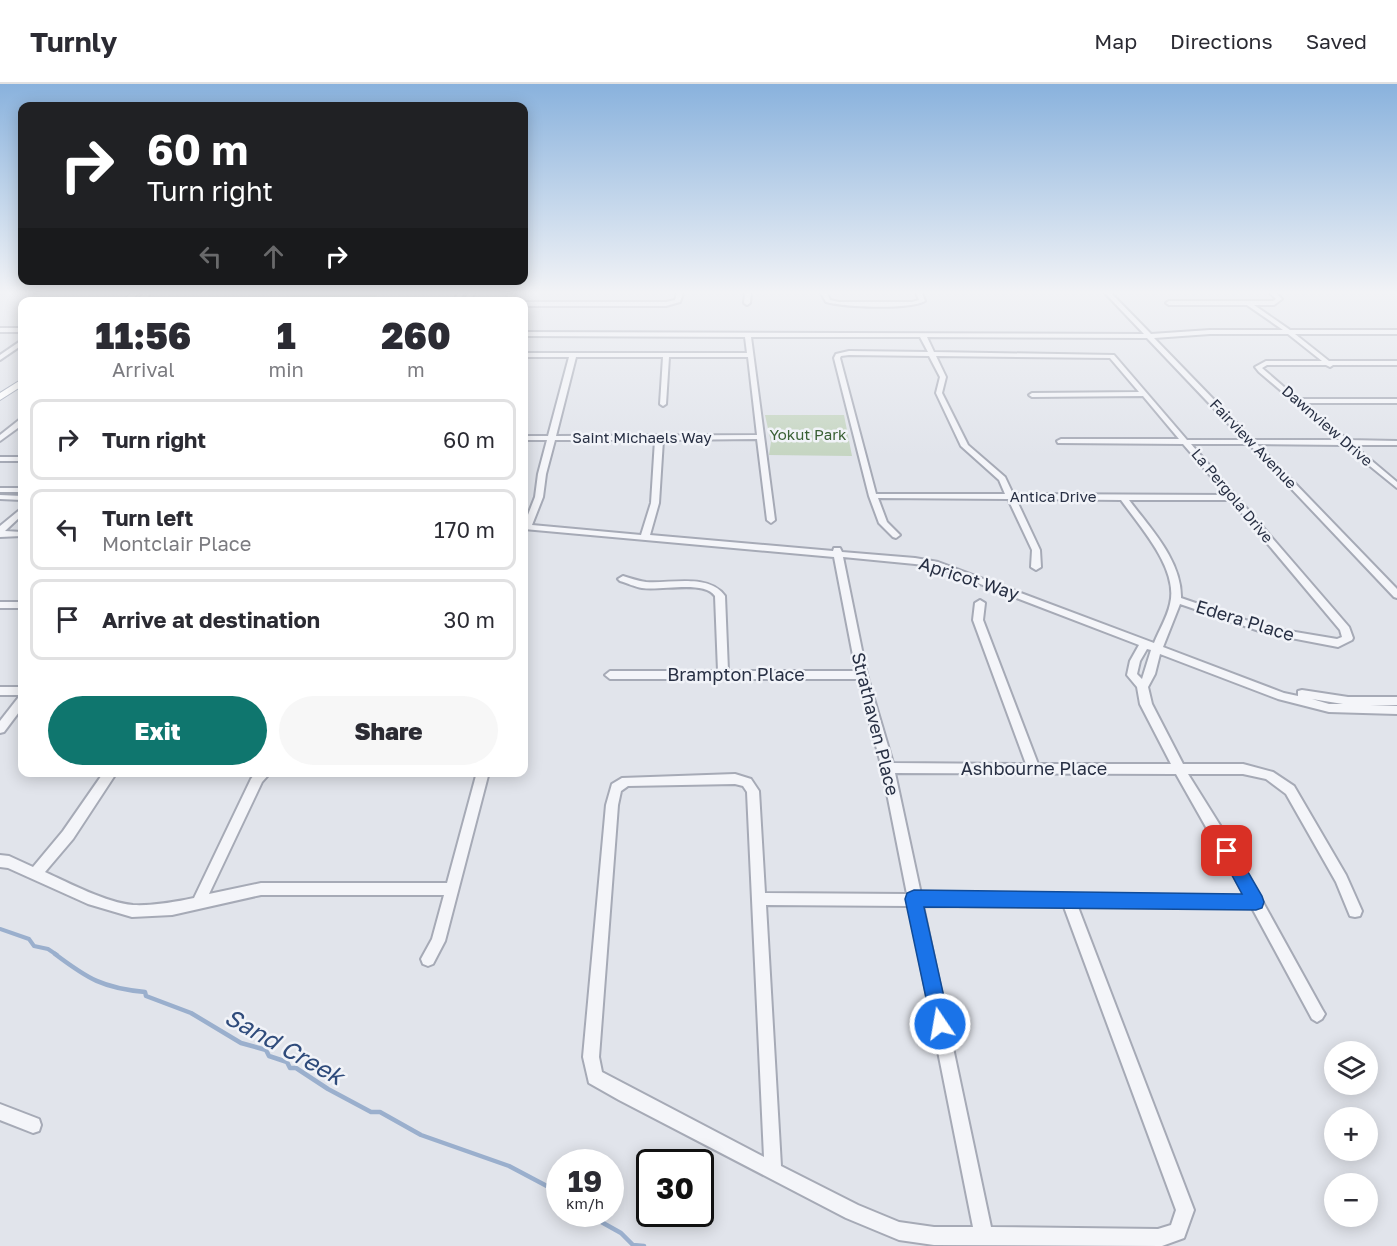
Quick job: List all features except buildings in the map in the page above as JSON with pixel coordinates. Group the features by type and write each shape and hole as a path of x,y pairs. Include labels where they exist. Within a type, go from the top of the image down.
{"main road":[{"path":"0,389 18,378"},
{"path":"0,397 18,386"}],"street":[{"path":"0,357 14,347"},
{"path":"750,347 771,520"},
{"path":"929,347 943,377 939,393 965,446 1002,479 1036,550 1036,567"},
{"name":"Fairview Avenue","path":"1161,347 1397,595"},
{"path":"1301,347 1316,360 1330,365 1397,365"},
{"path":"896,535 883,523 873,496 837,358 838,355 849,353 933,355"},
{"path":"528,355 751,355"},
{"path":"528,520 539,497 542,474 573,355"},
{"path":"663,404 666,355"},
{"name":"La Pergola Drive","path":"933,355 1112,356 1345,629 1348,638"},
{"name":"Dawnview Drive","path":"1330,365 1258,367 1397,486"},
{"path":"1032,395 1146,394"},
{"path":"1298,401 1397,401"},
{"path":"0,439 18,425"},
{"path":"645,535 655,502 659,437"},
{"name":"Saint Michaels Way","path":"528,438 761,437"},
{"path":"1061,441 1397,442"},
{"path":"0,459 18,459"},
{"path":"0,490 18,490"},
{"name":"Antica Drive","path":"873,496 1234,498"},
{"path":"0,497 18,498"},
{"path":"1123,497 1163,555 1175,579 1177,600 1158,645 1146,682 1142,686"},
{"path":"0,532 18,515"},
{"name":"Apricot Way","path":"528,524 837,552 938,565 1145,643 1158,645 1289,691 1348,701 1397,701"},
{"path":"0,532 18,534"},
{"name":"Apricot Way","path":"837,552 908,555 938,560 1305,702 1329,708 1397,710"},
{"name":"Strathaven Place","path":"837,552 862,675 888,768 984,1237"},
{"path":"623,579 643,585 702,585 715,589 720,596 723,675"},
{"name":"Edera Place","path":"1177,600 1264,630 1338,643 1348,638"},
{"path":"980,603 978,620 1034,769"},
{"path":"0,605 18,605"},
{"path":"1145,643 1135,661 1132,675 1142,686 1146,704 1180,770 1317,1014"},
{"name":"Brampton Place","path":"610,675 862,675"},
{"path":"0,691 18,691"},
{"path":"0,729 18,706"},
{"name":"Ashbourne Place","path":"888,768 1243,769 1269,775 1290,790 1341,879 1355,911"},
{"path":"35,874 68,835 108,777"},
{"path":"199,902 258,777"},
{"path":"428,959 438,941 482,777"},
{"path":"773,1170 753,791 747,782 735,779 626,781 616,788 612,805 591,1057 596,1077 852,1212 899,1231 934,1236 1158,1238 1178,1232 1185,1210 1069,901"},
{"path":"0,861 93,900 132,911 172,909 261,889 453,889"},
{"path":"759,899 1256,902"},
{"path":"0,1112 33,1125"}],"green space":[{"name":"Yokut Park","path":"765,415 844,415 852,456 769,455 771,442"}],"waterway":[{"name":"Sand Creek","path":"0,929 29,939 34,946 48,949 57,955"},
{"name":"Sand Creek","path":"55,954 97,981 118,988 145,992 146,996 191,1013 241,1043 266,1050 269,1056 287,1062 290,1068 296,1068 328,1089 371,1112 380,1112 421,1135 509,1166 546,1186"},
{"name":"Sand Creek","path":"610,1227 621,1233 633,1245 644,1246"}],"route":[{"path":"940,1024 914,899 1256,902 1227,851"}]}
